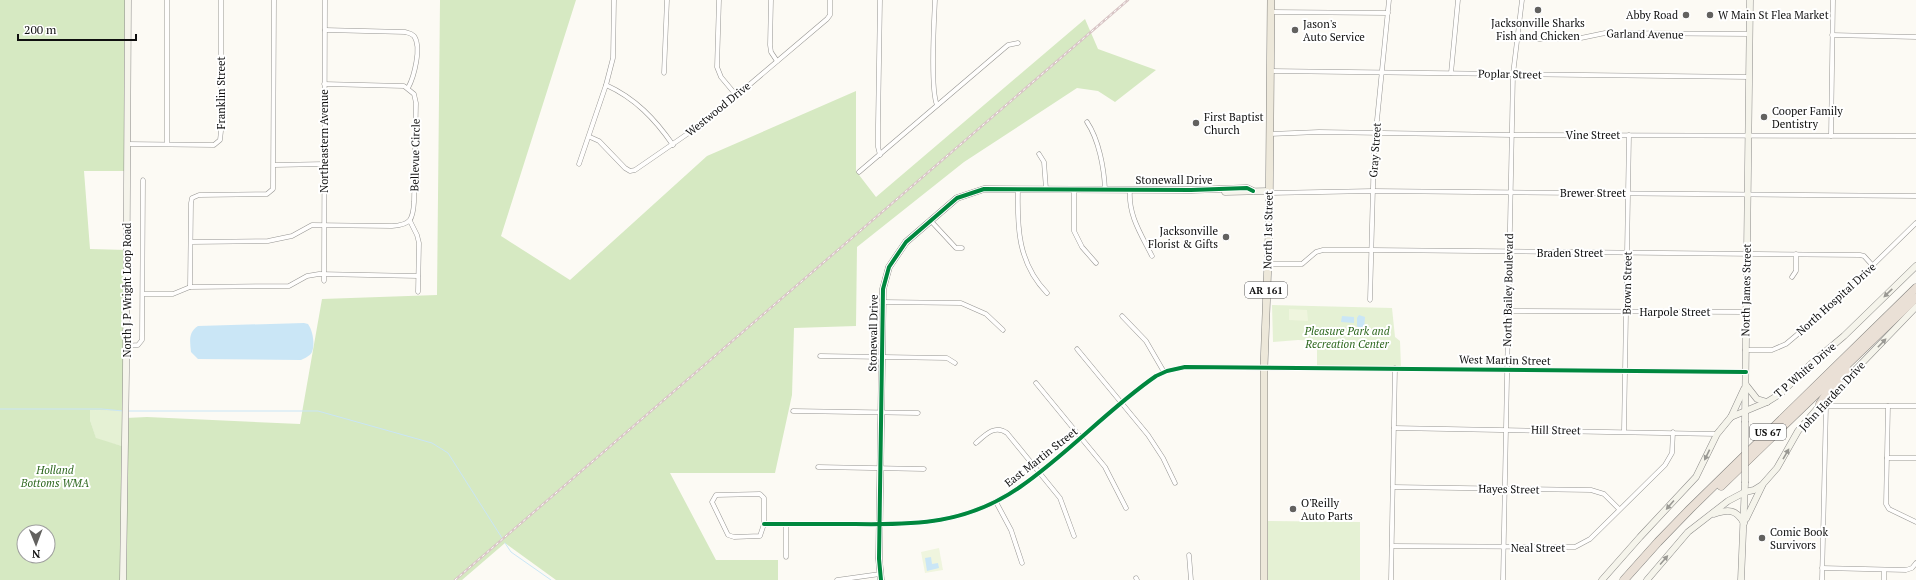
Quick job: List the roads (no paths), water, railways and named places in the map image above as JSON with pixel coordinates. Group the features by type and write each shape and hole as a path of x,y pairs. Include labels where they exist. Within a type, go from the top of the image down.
{"highway":[{"name":"US 67","path":"1624,580 1690,509 1916,288"},
{"name":"US 67","path":"1630,580 1673,532 1916,298"},
{"path":"1823,405 1827,393 1861,359 1877,335"}],"main road":[{"name":"North J P Wright Loop Road","path":"123,580 128,0"},
{"name":"North 1st Street","path":"1264,580 1264,367 1268,264 1271,0"},
{"name":"North James Street","path":"1741,580 1745,492 1745,312 1750,78 1750,0"},
{"name":"Stonewall Drive","path":"881,577 880,468 882,302 884,282 892,261 906,242 957,198 965,194 984,189 1214,190 1247,188 1253,191 1269,192"},
{"name":"T P White Drive","path":"1602,580 1696,477 1717,434 1731,417 1767,402 1780,394 1844,336 1916,266"},
{"name":"John Harden Drive","path":"1647,580 1688,532 1723,504 1745,492 1754,490 1762,484 1777,468 1798,431 1916,307"},
{"path":"1731,417 1746,385 1757,399 1767,402"},
{"path":"1744,523 1762,484"},
{"path":"1708,517 1723,511 1732,510 1740,516 1744,523"}],"street":[{"path":"167,0 167,144"},
{"name":"Franklin Street","path":"127,144 214,145 220,140 221,0"},
{"path":"190,287 192,198 199,195 267,194 273,189 274,0"},
{"name":"Northeastern Avenue","path":"324,281 325,0"},
{"path":"579,164 590,137 613,58 614,0"},
{"path":"664,73 667,0"},
{"path":"719,0 717,67 721,78 736,95"},
{"path":"771,0 770,45 771,52 777,61"},
{"name":"Westwood Drive","path":"590,137 599,141 625,168 630,171 673,145 709,119 827,19 830,10 830,0"},
{"path":"880,0 878,125 878,147 880,155"},
{"path":"935,0 934,76 937,105"},
{"name":"Gray Street","path":"1370,300 1376,133 1389,0"},
{"path":"1451,74 1458,0"},
{"name":"North Bailey Boulevard","path":"1503,580 1513,74 1516,39 1522,0"},
{"path":"1830,136 1833,0"},
{"path":"1272,12 1388,13"},
{"path":"324,84 395,85 408,88 414,77 416,67 416,40 411,34 405,32 325,30"},
{"name":"Garland Avenue","path":"1516,39 1581,38 1605,33 1750,34"},
{"path":"1832,35 1916,37"},
{"path":"859,172 1008,45 1018,43"},
{"name":"Poplar Street","path":"1271,71 1750,78"},
{"path":"606,85 624,93 633,100 662,129 673,145"},
{"name":"Bellevue Circle","path":"408,88 414,94 416,103 414,213 410,221"},
{"path":"1086,122 1092,131 1103,165 1105,189"},
{"name":"Vine Street","path":"1270,134 1376,133 1512,135 1916,136"},
{"name":"Brown Street","path":"1624,431 1629,135"},
{"path":"1039,154 1044,162 1046,189"},
{"path":"274,165 325,164"},
{"path":"126,346 138,346 142,340 143,180"},
{"path":"1018,189 1019,236 1023,256 1027,265 1047,293"},
{"path":"1074,189 1074,231 1082,247 1096,264"},
{"path":"1130,190 1129,202 1132,215 1152,256"},
{"name":"Brewer Street","path":"1269,192 1373,191 1510,194 1628,193 1916,196"},
{"path":"930,220 956,248 962,248"},
{"path":"191,242 268,241 292,236 312,225 392,226 410,221 417,235 419,244 418,292"},
{"name":"North Hospital Drive","path":"1745,350 1772,350 1786,344 1830,307 1916,224"},
{"name":"Braden Street","path":"1268,264 1302,264 1316,252 1323,250 1372,250 1862,255 1873,266"},
{"path":"1792,277 1796,271 1796,254"},
{"path":"142,294 173,294 190,287 289,286 307,276 324,274 418,276"},
{"path":"882,302 961,303 986,314 1003,330"},
{"name":"Harpole Street","path":"1508,311 1745,312"},
{"path":"1122,316 1146,341 1164,372"},
{"path":"1077,349 1123,403 1156,446 1175,482"},
{"path":"820,356 947,358 955,363"},
{"name":"East Martin Street","path":"764,524 909,525 963,515 996,502 1019,488 1148,381 1164,372 1192,366 1264,367"},
{"name":"West Martin Street","path":"1264,367 1746,372"},
{"path":"1391,580 1395,368"},
{"path":"1036,383 1110,473 1126,508"},
{"path":"1822,580 1823,405 1916,406"},
{"path":"1888,406 1887,507 1916,522"},
{"path":"793,411 918,413"},
{"name":"Hill Street","path":"1394,428 1624,431 1717,434"},
{"path":"976,442 991,430 1004,430 1060,498 1074,536"},
{"name":"Neal Street","path":"1392,546 1503,548 1575,547 1590,539 1669,460 1673,451 1673,432"},
{"path":"1887,458 1916,458"},
{"path":"818,467 924,469"},
{"name":"Hayes Street","path":"1393,487 1591,490 1604,494 1619,509"},
{"path":"716,494 760,494 764,498 764,524 760,536 734,537 728,535 712,502 716,494"},
{"path":"996,502 1011,530 1022,563"},
{"path":"786,524 786,557"},
{"path":"1189,555 1191,580"},
{"path":"1822,568 1909,570 1916,564"},
{"path":"1884,570 1884,580"},
{"path":"837,580 881,577"}],"water":[{"path":"1359,315 1365,317 1364,329 1362,330 1357,326 1357,318"},
{"path":"1342,316 1354,317 1354,323 1341,322"},
{"path":"308,324 311,330 313,349 307,357 301,360 198,359 191,352 191,334 198,326"},
{"path":"931,557 932,564 938,563 939,568 927,571 925,558"}],"waterway":[{"path":"0,409 102,409 123,411"},
{"path":"129,411 318,411 432,443 448,453 502,538"},
{"path":"505,543 511,552 551,580"}],"railway":[{"path":"455,580 1128,0"}],"place":[{"name":"Jacksonville Sharks Fish and Chicken","path":"1538,10"},
{"name":"Abby Road","path":"1686,15"},
{"name":"W Main St Flea Market","path":"1710,15"},
{"name":"Jason's Auto Service","path":"1295,30"},
{"name":"Cooper Family Dentistry","path":"1764,117"},
{"name":"First Baptist Church","path":"1196,123"},
{"name":"Jacksonville Florist & Gifts","path":"1226,237"},
{"name":"O'Reilly Auto Parts","path":"1293,509"},
{"name":"Comic Book Survivors","path":"1762,538"}],"park label":[{"name":"Pleasure Park and Recreation Center","path":"1347,337"},
{"name":"Holland Bottoms WMA","path":"55,476"}]}
